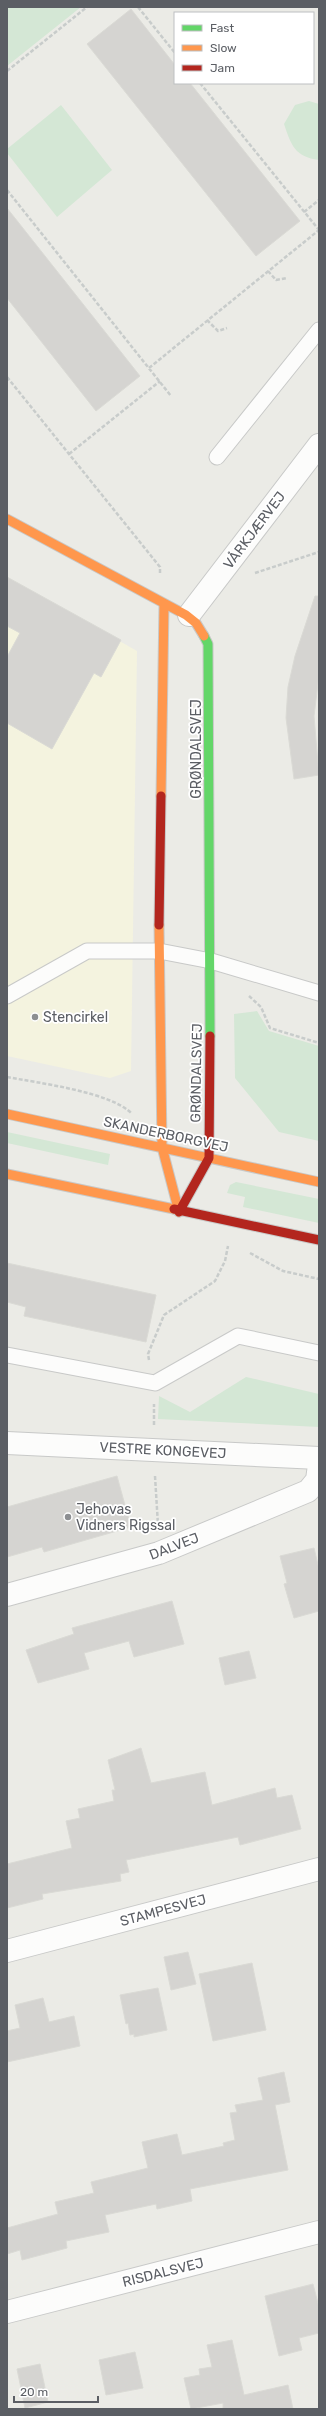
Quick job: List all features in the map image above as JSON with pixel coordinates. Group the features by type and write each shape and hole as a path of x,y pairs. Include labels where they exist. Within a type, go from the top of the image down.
{"street":[{"name":"VÅRKJÆRVEJ","path":"189,615 319,445"},
{"name":"GRØNDALSVEJ","path":"7,520 164,606 189,615 202,630 208,644 210,657 211,961 209,1158 178,1212"},
{"path":"164,606 159,951 162,1147 178,1212"},
{"name":"SKANDERBORGVEJ","path":"7,1114 319,1182"},
{"path":"7,1174 178,1212 319,1240"},
{"name":"VESTRE KONGEVEJ","path":"7,1443 319,1458"},
{"name":"DALVEJ","path":"7,1595 166,1550 308,1491 317,1480 319,1465"},
{"name":"STAMPESVEJ","path":"7,1950 319,1869"},
{"name":"RISDALSVEJ","path":"7,2312 319,2232"}],"lane":[{"path":"217,457 319,330"},
{"path":"7,996 87,950 159,951 211,961 319,993"},
{"path":"7,1355 155,1383 238,1336 319,1353"}],"path":[{"path":"7,72 87,7"},
{"path":"138,7 174,51"},
{"path":"149,368 319,231 201,84"},
{"path":"7,190 171,396"},
{"path":"304,212 319,200"},
{"path":"268,271 276,280 287,278"},
{"path":"207,320 218,331 227,328"},
{"path":"7,377 160,567 164,606"},
{"path":"69,454 160,381"},
{"path":"251,574 319,552"},
{"path":"244,992 261,1007 270,1028 319,1043"},
{"path":"7,1077 86,1093 125,1106 136,1118"},
{"path":"155,1383 148,1354 164,1315 215,1281 225,1261 228,1241"}],"shaded area":[{"path":"7,7 81,7 7,66"},
{"path":"309,101 319,104 319,160 304,156 295,149 284,124 295,105"},
{"path":"61,105 112,170 57,217 7,153 7,149"},
{"path":"7,577 137,651 131,1071 110,1078 7,1056"},
{"path":"257,1011 269,1031 319,1046 319,1141 279,1132 235,1078 234,1014"},
{"path":"7,1132 110,1154 108,1165 7,1143"},
{"path":"236,1182 319,1199 319,1223 243,1207 245,1197 227,1193 230,1185"},
{"path":"246,1377 319,1394 319,1427 158,1419 159,1396 190,1412"}],"building":[{"path":"131,9 174,64 174,84 191,84 300,221 256,256 87,44"},
{"path":"7,208 140,376 96,411 7,298"},
{"path":"7,577 121,640 101,677 94,673 52,749 7,723 7,657 20,633 7,626"},
{"path":"315,596 319,596 319,675 314,716 319,775 294,779 286,718 288,687 295,656"},
{"path":"7,1263 156,1295 146,1342 24,1316 26,1307 7,1302"},
{"name":"Jehovas Vidners Rigssal","path":"117,1476 131,1527 44,1552 42,1547 7,1557 7,1507"},
{"path":"314,1548 319,1569 319,1611 294,1618 284,1584 287,1583 280,1556"},
{"path":"172,1601 184,1644 134,1657 129,1641 84,1653 89,1669 38,1683 26,1650 74,1634 72,1628"},
{"path":"249,1651 256,1678 225,1685 219,1658"},
{"path":"141,1748 151,1783 205,1772 212,1805 275,1788 277,1798 292,1795 301,1829 240,1845 238,1837 126,1860 129,1872 120,1874 121,1881 42,1894 43,1899 7,1908 7,1864 72,1848 66,1821 80,1818 78,1809 114,1801 112,1790 115,1790 108,1760"},
{"path":"188,1952 196,1984 171,1990 164,1957"},
{"path":"252,1963 266,2030 213,2041 199,1974"},
{"path":"158,1988 167,2030 134,2037 134,2034 130,2035 128,2023 126,2024 120,1995"},
{"path":"43,1998 49,2022 74,2016 80,2046 7,2062 7,2031 20,2028 15,2005"},
{"path":"284,2072 290,2102 275,2105 288,2170 190,2189 192,2201 157,2209 156,2204 105,2215 109,2232 66,2241 67,2248 22,2260 20,2250 7,2254 7,2228 58,2214 55,2202 94,2193 91,2182 148,2168 142,2142 177,2134 182,2155 224,2146 223,2143 235,2140 230,2113 237,2112 235,2105 263,2100 258,2078"},
{"path":"313,2284 319,2307 319,2333 299,2338 302,2350 279,2356 265,2296"},
{"path":"232,2340 244,2395 288,2385 293,2409 223,2409 223,2403 191,2409 184,2378 200,2375 199,2369 212,2367 207,2345"},
{"path":"135,2352 143,2388 106,2395 99,2360"},
{"path":"40,2364 48,2402 25,2408 17,2369"}],"traffic: fast":[{"path":"204,636 208,644 210,1036"}],"traffic: slow":[{"path":"7,519 186,615 196,623 204,636"},
{"path":"161,796 164,605"},
{"path":"159,925 162,1147 179,1212"},
{"path":"7,1114 319,1182"},
{"path":"7,1174 174,1209"}],"traffic: jam":[{"path":"159,925 161,796"},
{"path":"179,1212 209,1158 210,1036"},
{"path":"174,1209 319,1240"}],"place":[{"name":"Stencirkel","path":"35,1017"},
{"name":"Jehovas Vidners Rigssal","path":"68,1517"}]}
